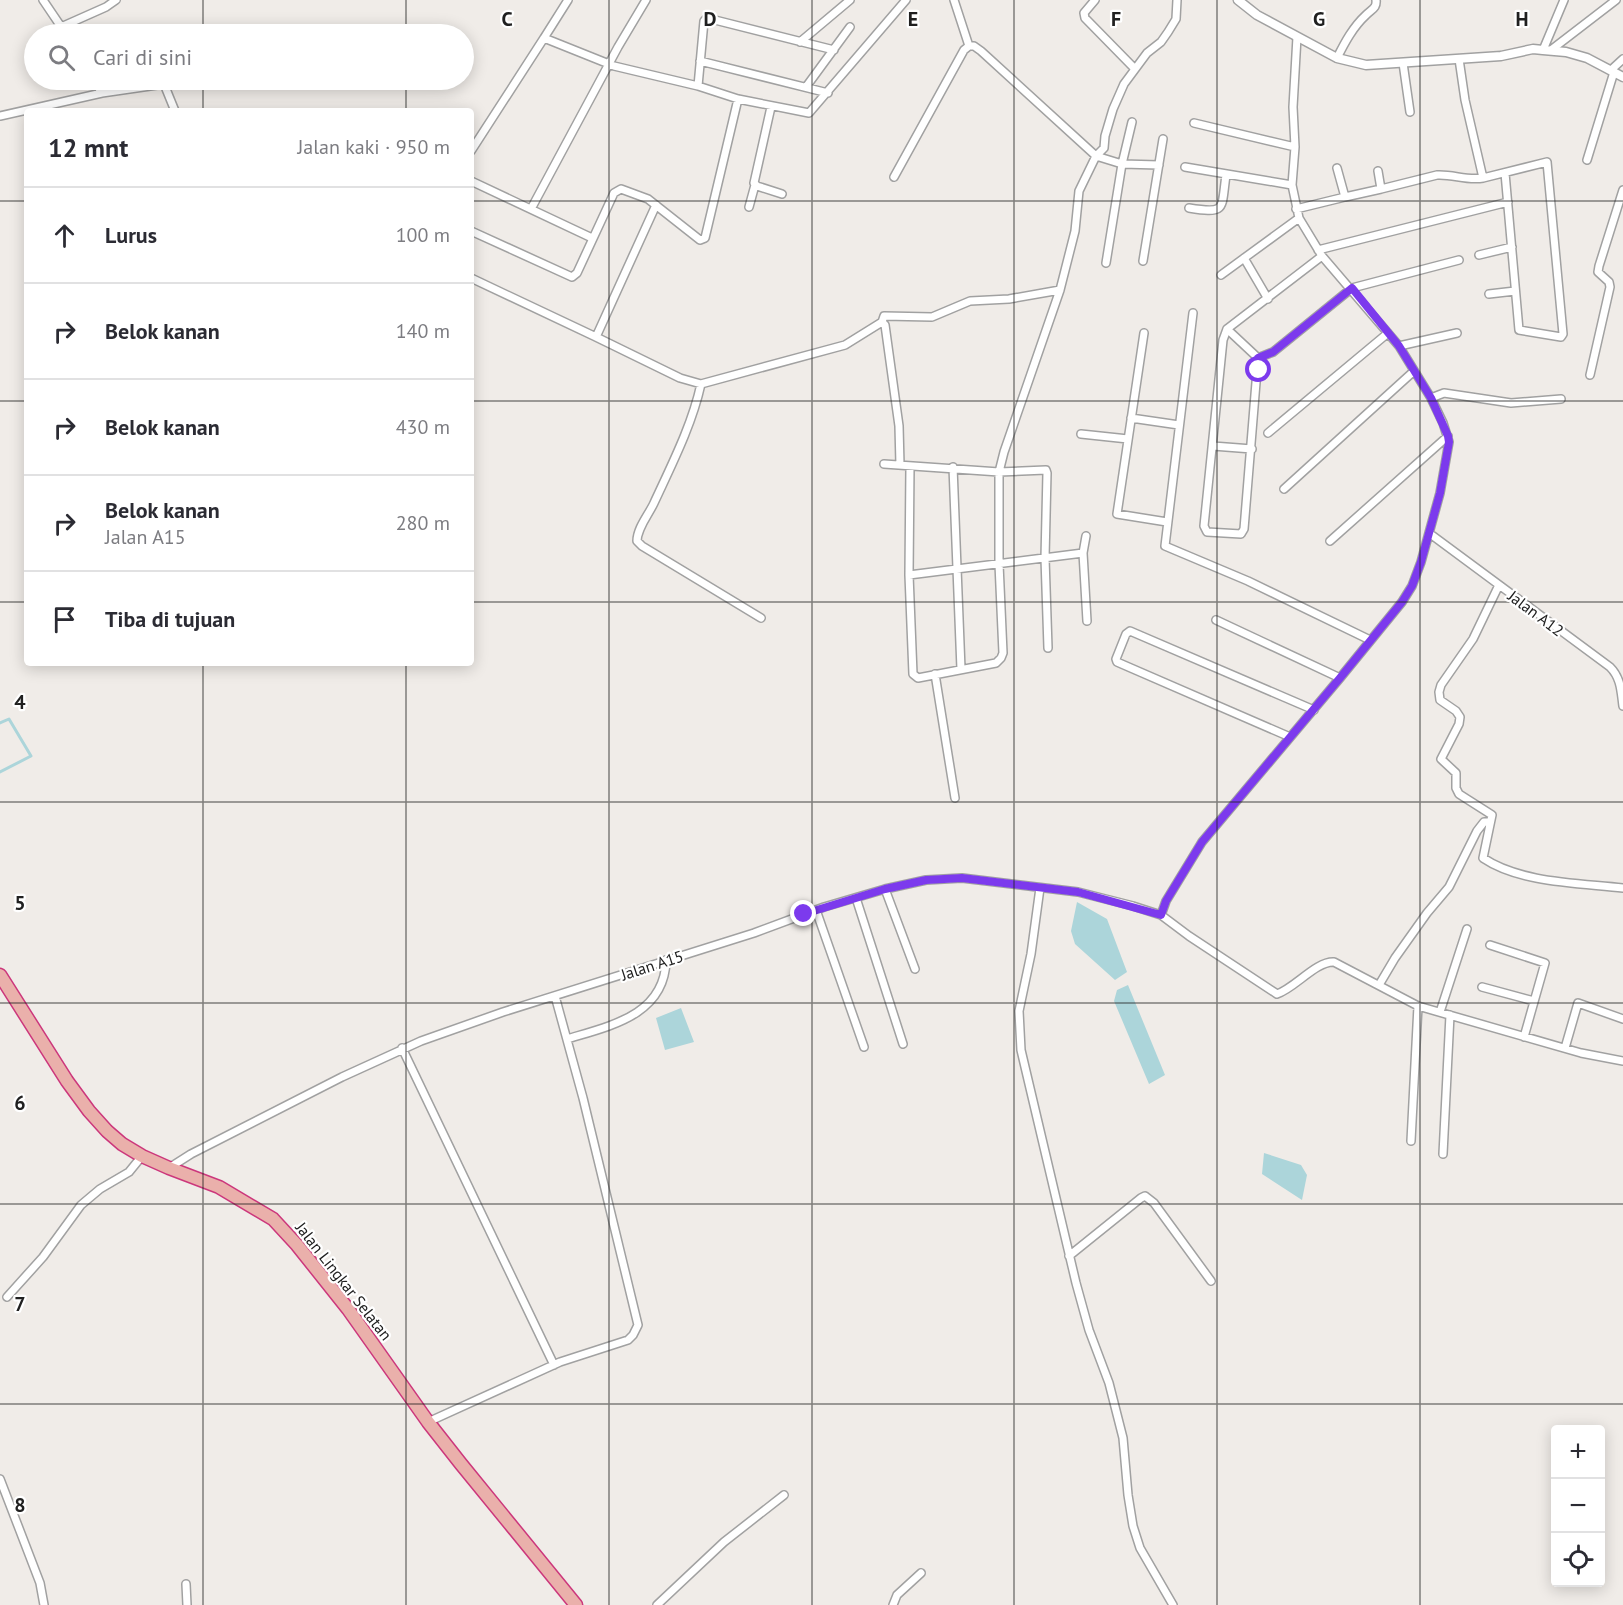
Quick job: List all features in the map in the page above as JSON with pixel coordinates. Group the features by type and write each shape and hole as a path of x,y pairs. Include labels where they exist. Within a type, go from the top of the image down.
{"highway":[{"name":"Jalan Lingkar Selatan","path":"0,975 67,1081 88,1111 107,1131 122,1144 142,1156 219,1187 257,1207 273,1219 297,1245 348,1309 428,1422 576,1605"}],"street":[{"path":"43,0 59,24"},
{"path":"68,24 106,7 116,0"},
{"path":"474,146 568,0"},
{"path":"531,209 646,0"},
{"path":"800,42 850,0"},
{"path":"544,38 610,64 698,86 738,99 809,113 904,0"},
{"path":"954,0 969,46"},
{"path":"1095,0 1084,13 1085,18 1134,68"},
{"path":"910,466 909,575 913,674 918,678 996,663 1001,658 999,472 1004,452 1060,290 1075,231 1079,191 1096,156 1104,148 1113,109 1124,84 1134,68 1168,32 1176,19 1177,0"},
{"path":"1238,0 1257,15 1337,58 1366,64 1500,56 1533,49 1566,52 1587,58 1623,77"},
{"path":"1337,58 1358,23 1375,7 1376,0"},
{"path":"1547,50 1564,0"},
{"path":"1547,50 1616,0"},
{"path":"698,86 704,21 707,18 834,50"},
{"path":"806,87 850,27"},
{"path":"1297,37 1292,185 1299,218 1320,253 1399,346 1431,398 1449,442 1440,493 1412,586 1314,710 1202,842 1166,901 1161,915 1198,943 1277,994 1328,962 1343,966 1418,1006 1524,1037 1623,1061"},
{"path":"894,177 964,50 969,46 975,46 981,51 1096,156 1122,164 1159,165"},
{"path":"1459,59 1465,100 1482,177"},
{"path":"1587,160 1613,71 1623,59"},
{"path":"700,61 828,93"},
{"path":"1403,63 1410,112"},
{"path":"35,108 123,90"},
{"path":"166,90 174,108"},
{"path":"474,232 572,277 577,273 616,190 621,189 648,199 699,240 705,238 738,99"},
{"path":"748,207 755,185 771,107"},
{"path":"0,116 24,111"},
{"path":"1106,263 1122,164 1132,122"},
{"path":"1194,123 1295,147"},
{"path":"1143,261 1163,139"},
{"path":"1296,208 1437,175 1470,180 1547,162 1563,334 1561,337 1519,330 1505,173"},
{"path":"1185,167 1292,185"},
{"path":"1337,168 1344,197"},
{"path":"1378,171 1381,189"},
{"path":"1189,208 1213,212 1218,209 1222,200 1226,175"},
{"path":"474,182 592,238"},
{"path":"755,185 783,195"},
{"path":"1590,375 1610,287 1609,282 1600,275 1599,266 1623,190"},
{"path":"1258,358 1252,449 1243,532 1237,534 1207,532 1204,526 1223,340 1227,330 1268,299 1320,253 1508,202"},
{"path":"596,337 656,205"},
{"path":"1221,275 1299,218"},
{"path":"1479,255 1512,247"},
{"path":"1244,258 1268,299"},
{"path":"1258,358 1273,352 1352,288 1460,260"},
{"path":"474,279 680,378 701,384 844,345 882,322 885,316 932,317 970,301 1009,299 1060,290"},
{"path":"1489,294 1515,291"},
{"path":"1193,313 1165,546 1248,581 1370,640"},
{"path":"882,322 885,326 899,426 900,465"},
{"path":"1227,330 1258,358"},
{"path":"1144,333 1117,514 1167,522"},
{"path":"1268,433 1388,333"},
{"path":"1399,346 1457,333"},
{"path":"1284,489 1414,371"},
{"path":"701,384 687,430 638,534 638,541 642,546 761,618"},
{"path":"1431,398 1444,393 1511,403 1561,399"},
{"path":"1131,418 1179,425"},
{"path":"1081,434 1128,439"},
{"path":"1330,541 1448,436"},
{"path":"1213,446 1252,449"},
{"path":"884,464 999,472 1043,470 1047,472 1045,558 1048,648"},
{"path":"953,467 961,669"},
{"name":"Jalan A12","path":"1429,533 1615,672 1620,683 1623,706"},
{"path":"1086,536 1083,553 1087,621"},
{"path":"909,575 1083,553"},
{"path":"1499,585 1473,639 1441,685 1440,700 1456,711 1460,717 1459,724 1441,759 1456,773 1456,788 1459,794 1491,813 1483,858 1524,876 1623,888"},
{"path":"1216,620 1340,678"},
{"path":"1290,737 1117,662 1116,659 1126,633 1130,631 1314,710"},
{"path":"935,674 955,798"},
{"path":"1378,985 1427,913 1449,887 1477,831 1484,822 1489,824"},
{"name":"Jalan A15","path":"169,1168 191,1154 402,1048 503,1012 885,889 926,880 962,878 1078,892 1161,915"},
{"path":"1040,888 1031,954 1019,1011 1021,1050 1069,1256 1089,1330 1109,1383 1123,1438 1133,1526 1140,1548 1173,1605"},
{"path":"885,889 915,969"},
{"path":"856,898 903,1044"},
{"path":"816,910 864,1047"},
{"path":"1440,1012 1467,929"},
{"path":"1490,945 1545,963 1524,1037"},
{"path":"567,1039 615,1024 644,1006 658,991 666,972 666,960"},
{"path":"1482,987 1534,1001"},
{"path":"428,1422 554,1365 628,1340 638,1325 590,1125 555,996"},
{"path":"1565,1048 1578,1003 1623,1018"},
{"path":"1411,1141 1418,1006"},
{"path":"1443,1154 1450,1015"},
{"path":"402,1048 554,1365"},
{"path":"8,1297 43,1257 81,1205 100,1189 129,1172 142,1156"},
{"path":"1069,1256 1145,1196 1154,1203 1211,1281"},
{"path":"0,1479 40,1583 44,1605"},
{"path":"657,1605 724,1542 784,1495"},
{"path":"893,1605 897,1595 921,1573"},
{"path":"186,1584 187,1605"}],"water":[{"path":"1077,902 1107,919 1127,972 1115,980 1075,944 1071,931"},
{"path":"1128,985 1165,1075 1149,1084 1114,1001 1117,990"},
{"path":"681,1008 694,1042 665,1050 656,1018"},
{"path":"1264,1153 1301,1165 1307,1175 1302,1200 1262,1174"}],"waterway":[{"path":"0,723 9,719 31,756 0,772"}],"route":[{"path":"804,914 885,889 926,880 962,878 1078,892 1161,915 1186,865 1202,842 1402,602 1412,586 1421,562 1440,493 1449,442 1443,423 1431,398 1399,346 1352,288 1273,352 1258,358 1259,370"}]}
